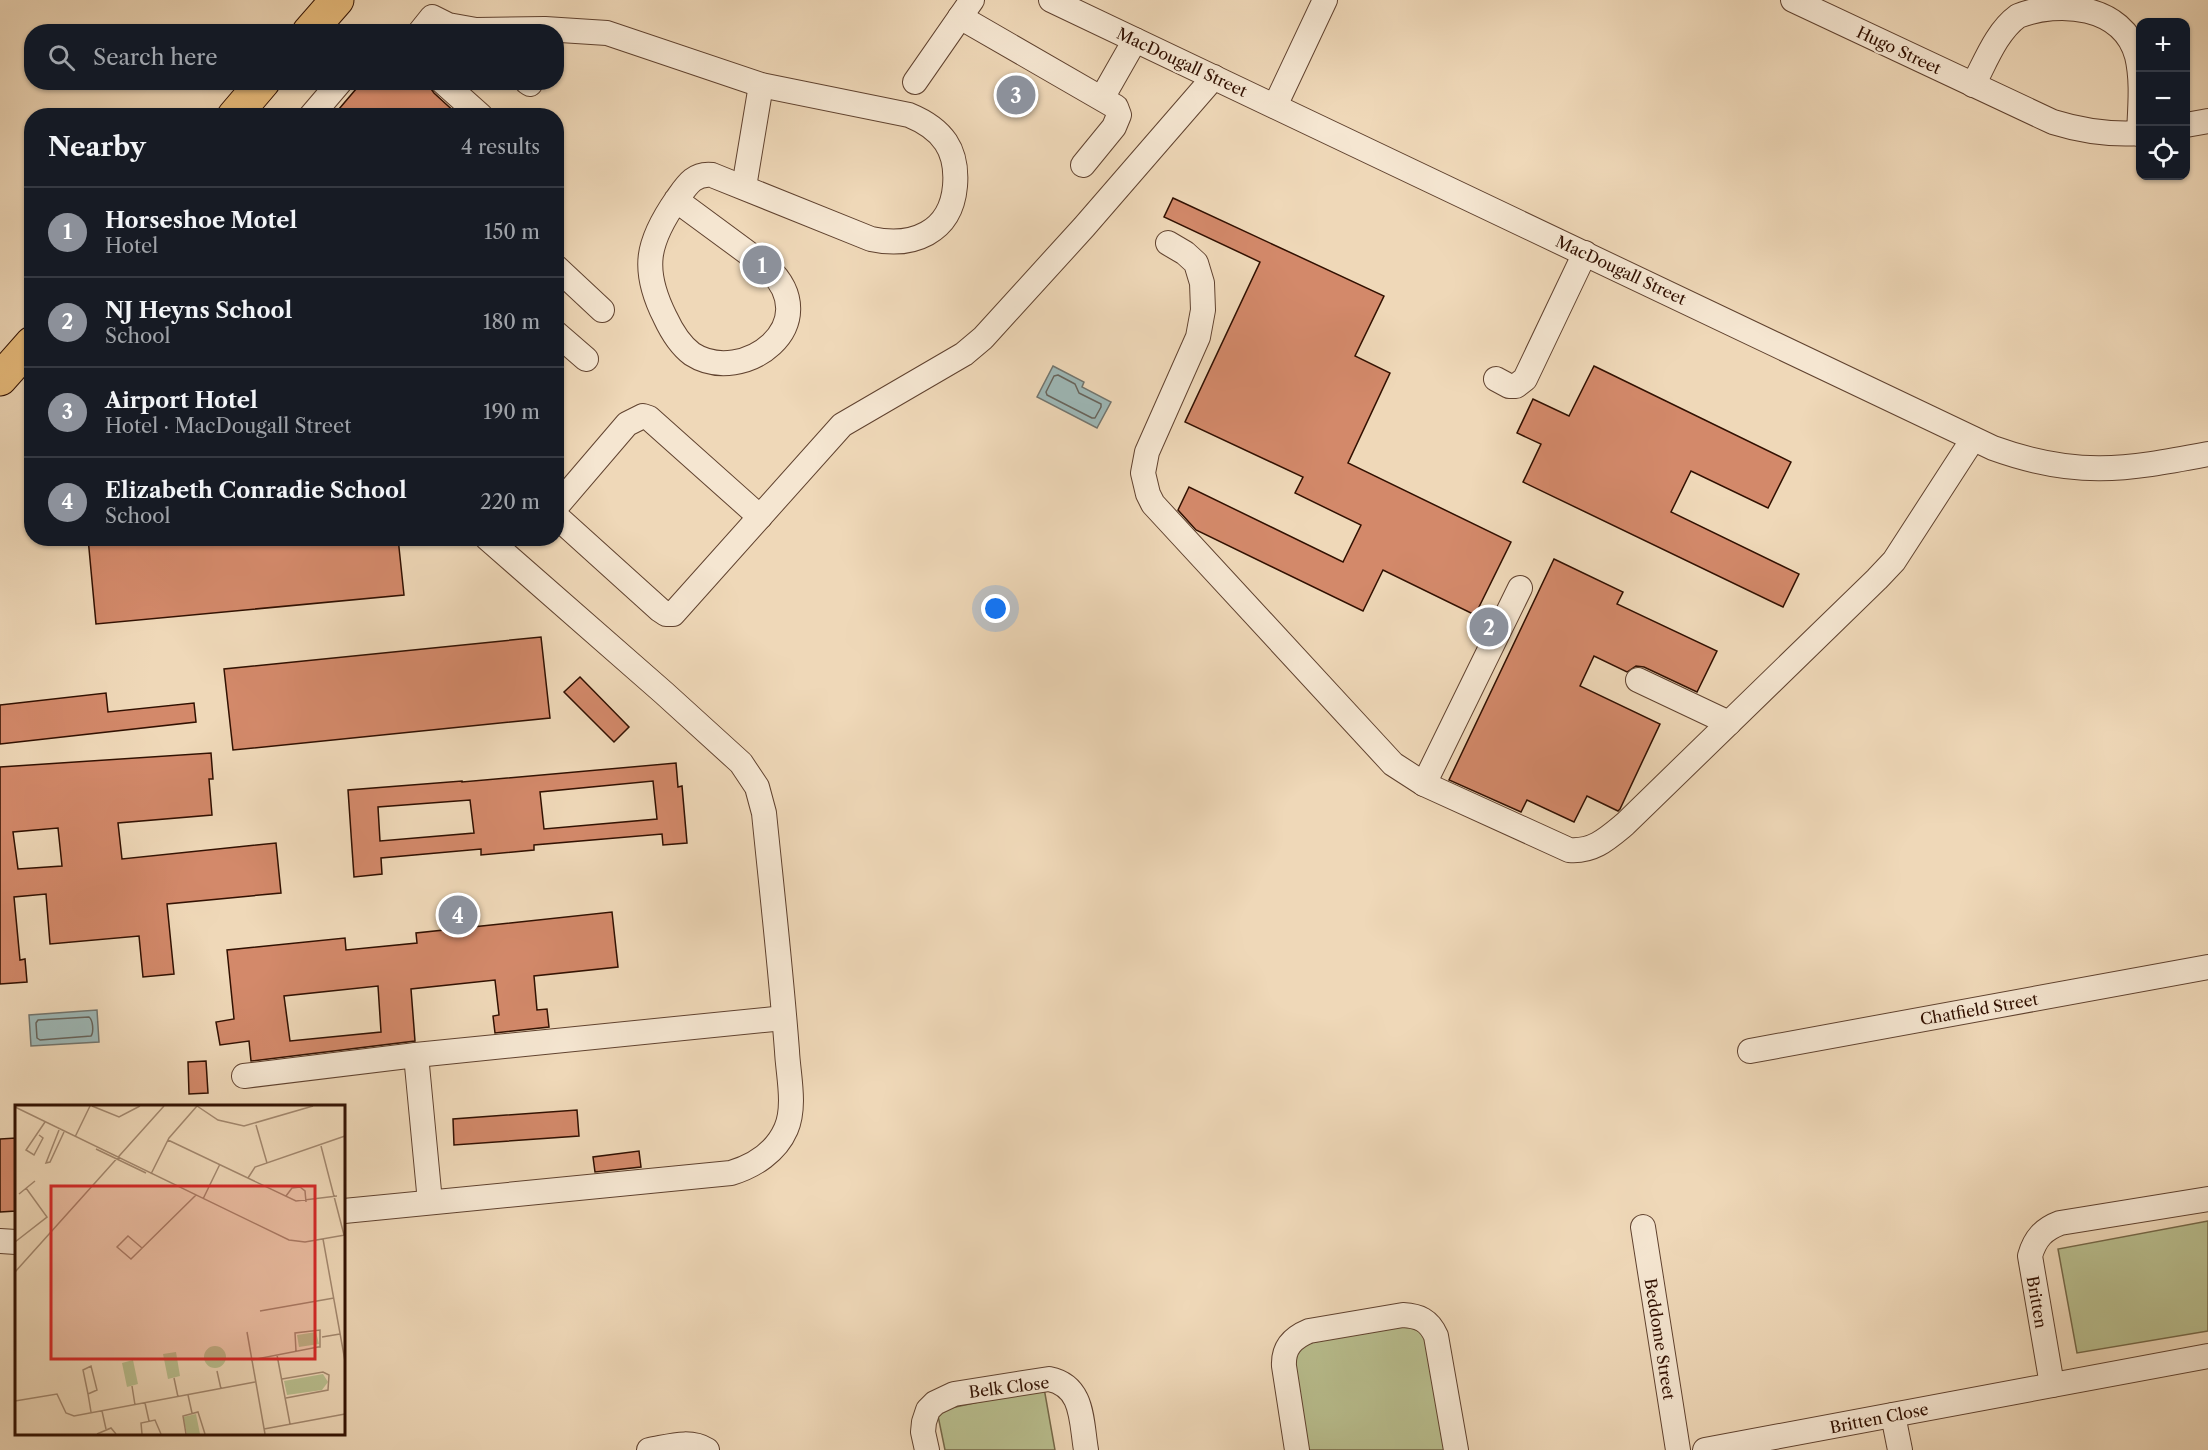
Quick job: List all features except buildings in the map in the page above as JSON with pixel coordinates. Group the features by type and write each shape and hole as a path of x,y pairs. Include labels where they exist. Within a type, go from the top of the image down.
{"highway":[{"path":"316,24 337,0"},
{"path":"241,108 256,90"},
{"path":"0,379 24,352"}],"street":[{"name":"MacDougall Street","path":"1051,0 1972,439 2024,459 2082,469 2128,468 2208,454"},
{"path":"1275,106 1325,0"},
{"name":"Hugo Street","path":"1793,0 2053,122 2095,132 2136,133"},
{"name":"Hugo Street","path":"1973,85 1999,38 2018,16 2053,2 2068,1 2082,4 2100,10 2111,18 2131,41 2139,67 2140,126"},
{"path":"915,82 966,9 1116,106 1119,112 1114,127 1083,165"},
{"path":"426,24 432,17 449,24"},
{"path":"564,31 595,31 616,36 761,85 909,115 931,126 941,135 952,153 955,170 954,194 945,217 930,232 907,241 882,241 835,226 712,175 699,176 690,182 676,200 656,237 650,259 650,283 670,328 691,353 700,358 725,362 760,352 778,338 787,320 789,306 782,286 767,267 676,200"},
{"path":"1102,98 1135,40"},
{"path":"564,523 660,610 669,615 677,612 843,425 964,354 983,338 1084,227 1214,77"},
{"path":"744,187 761,85"},
{"path":"318,108 333,90"},
{"path":"453,90 472,108"},
{"path":"2190,124 2208,121"},
{"path":"1168,243 1185,252 1196,263 1202,283 1203,310 1198,337 1147,452 1143,473 1148,494 1160,513 1393,764 1424,784 1569,850 1586,850 1596,846 1625,824 1887,569 1972,439"},
{"path":"1496,380 1509,386 1516,386 1525,379 1585,253"},
{"path":"564,274 602,310"},
{"path":"564,340 586,359"},
{"path":"564,498 627,424 643,416 649,418 760,517"},
{"path":"345,1211 731,1173 750,1167 768,1154 787,1128 790,1099 784,1018 764,813 757,787 741,763 496,546"},
{"path":"1424,784 1520,588"},
{"path":"1638,680 1729,723"},
{"name":"Chatfield Street","path":"1750,1051 2208,967"},
{"path":"244,1076 416,1055 784,1018"},
{"path":"416,1055 430,1202"},
{"name":"Britten","path":"2052,1385 2030,1256 2032,1247 2042,1233 2060,1223 2208,1199"},
{"name":"Beddome Street","path":"1643,1227 1678,1450"},
{"path":"0,1241 15,1242"},
{"path":"1297,1450 1283,1356 1288,1345 1298,1335 1309,1331 1403,1315 1426,1320 1436,1336 1456,1450"},
{"path":"2052,1385 2208,1356"},
{"name":"Belk Close","path":"927,1450 923,1432 924,1422 928,1410 935,1403 954,1394 1049,1379 1064,1383 1074,1393 1078,1403 1086,1450"},
{"name":"Britten Close","path":"1705,1450 2052,1385"},
{"path":"1893,1415 1900,1450"},
{"path":"649,1450 683,1444 693,1444 707,1450"}],"green space":[{"path":"2208,1221 2208,1331 2077,1353 2058,1249"},
{"path":"1406,1323 1424,1335 1445,1450 1307,1450 1292,1360 1305,1344"},
{"path":"1044,1388 1055,1450 945,1450 937,1411"}],"water":[{"path":"1053,366 1084,382 1082,387 1111,402 1097,428 1037,397"},
{"path":"97,1010 99,1042 31,1046 29,1015"}],"place":[{"name":"Airport Hotel","path":"1016,95"},
{"name":"Horseshoe Motel","path":"762,265"},
{"name":"NJ Heyns School","path":"1489,627"},
{"name":"Elizabeth Conradie School","path":"458,915"}]}
